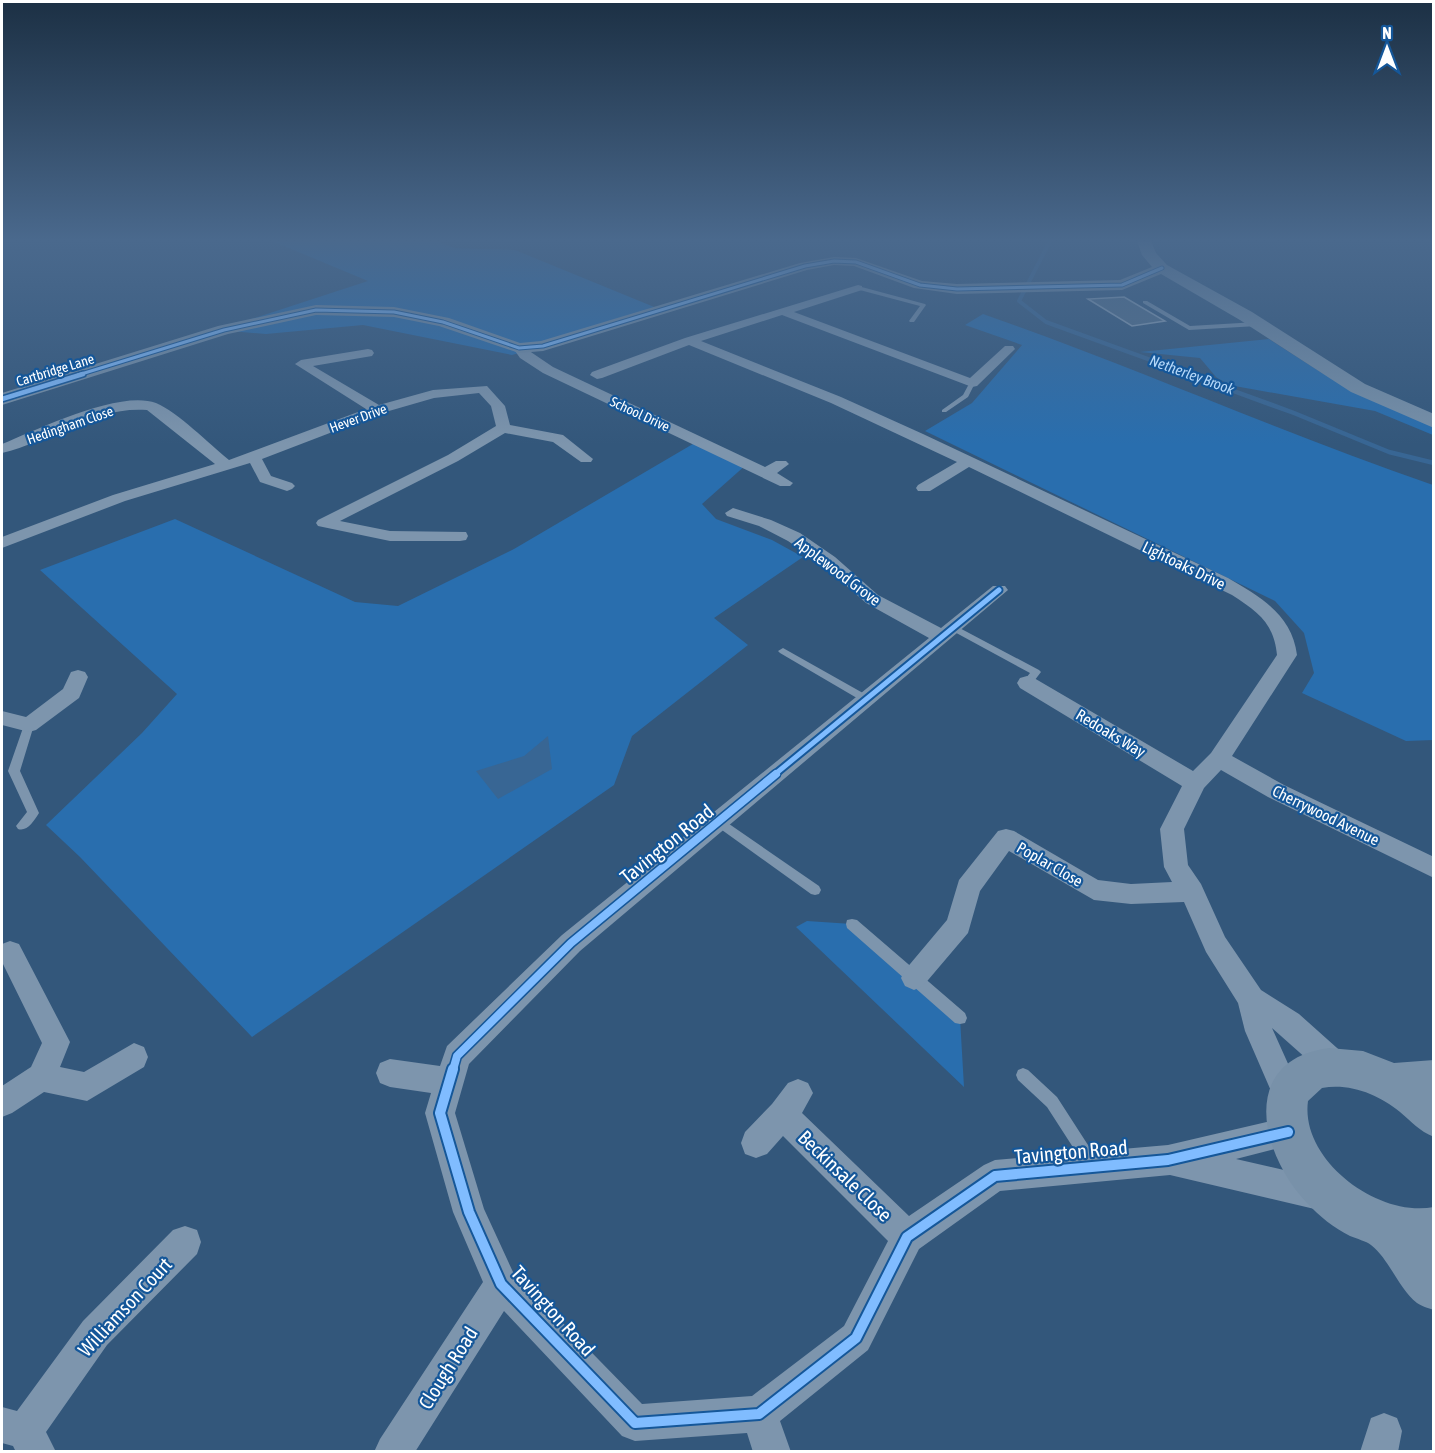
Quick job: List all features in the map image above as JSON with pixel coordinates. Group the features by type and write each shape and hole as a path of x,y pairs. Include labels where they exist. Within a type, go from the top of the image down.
{"street":[{"name":"Cartbridge Lane","path":"2,399 224,330 316,310 356,310 404,314 443,322 519,348 543,346 665,309"},
{"path":"610,381 592,372 794,309"},
{"path":"1231,309 1358,388 1434,422"},
{"path":"784,312 972,383 1009,349"},
{"name":"Lightoaks Drive","path":"689,341 836,400 1222,582 1244,595 1266,613 1283,632 1287,656 1219,759 1195,783 1172,829 1176,867 1192,891 1215,944 1251,999 1259,1031 1288,1114"},
{"name":"School Drive","path":"519,348 524,355 548,370 786,483"},
{"path":"368,353 301,364 377,410"},
{"name":"Hever Drive","path":"2,543 119,498 254,457 377,410 433,394 482,389 496,400 503,416 503,428"},
{"name":"Hedingham Close","path":"2,449 92,414 128,406 152,406 226,465"},
{"path":"460,536 390,536 324,523 453,458 503,428 558,438 586,459"},
{"path":"254,457 265,479 286,486"},
{"path":"924,488 969,461"},
{"path":"766,473 781,464"},
{"name":"Applewood Grove","path":"733,513 765,523 794,537 829,561 872,599 946,632"},
{"name":"Tavington Road","path":"999,590 571,943 457,1056 440,1113 469,1212 501,1284 635,1423 759,1414 856,1338 907,1237 995,1176 1168,1160 1288,1114"},
{"path":"2,718 28,725 72,693 78,677"},
{"name":"Redoaks Way","path":"1027,683 1195,783"},
{"name":"Cherrywood Avenue","path":"1219,759 1276,790 1434,868"},
{"name":"Poplar Close","path":"914,978 959,925 968,887 1006,838 1094,890 1131,894 1192,891"},
{"path":"2,1103 40,1077 56,1042 10,952"},
{"name":"Lightoaks Drive","path":"1251,999 1289,1023 1336,1066"},
{"path":"40,1077 87,1087 134,1057"},
{"path":"1434,1116 1411,1095 1413,1082 1336,1066 1318,1069 1298,1080 1288,1114 1298,1154 1310,1174 1332,1197 1359,1216 1387,1228 1427,1232 1434,1230"},
{"path":"390,1073 449,1081"},
{"name":"Beckinsale Close","path":"756,1143 790,1104 907,1237"},
{"name":"Tavington Road","path":"1168,1160 1332,1197"},
{"path":"1387,1228 1434,1286"},
{"name":"Williamson Court","path":"21,1436 95,1333 185,1242"},
{"name":"Clough Road","path":"393,1452 433,1394 501,1284"},
{"path":"759,1414 772,1452"}],"lane":[{"path":"912,321 920,309"},
{"path":"1157,309 1189,328 1257,324"},
{"path":"944,411 966,396 972,383"},
{"path":"946,632 1036,672 1027,683"},
{"path":"783,651 866,699"},
{"path":"22,826 33,813 14,771 28,725"},
{"path":"719,822 816,890"},
{"path":"852,924 960,1018"},
{"path":"1023,1075 1052,1102 1094,1167"}],"shaded area":[{"path":"283,309 659,309 664,311 512,355 363,325 266,334 230,331 236,324"},
{"path":"983,314 1040,334 1320,444 1433,485 1433,740 1406,741 1302,693 1314,673 1304,633 1275,601 925,431 972,403 1022,345 965,325"},
{"path":"1269,339 1322,373 1433,422 1433,435 1375,411 1229,385 1216,377 1200,358 1140,352"},
{"path":"698,441 747,464 702,504 716,519 772,540 803,557 714,618 748,645 632,736 614,785 252,1037 80,857 46,825 142,733 177,694 40,570 175,519 355,602 398,606 514,549"},
{"path":"548,736 552,769 498,799 476,771 524,756"},
{"path":"807,921 852,924 960,1018 964,1087 796,927"}],"building":[{"path":"1104,309 1144,309 1165,321 1132,326"}],"waterway":[{"name":"Netherley Brook","path":"1029,309 1046,322 1192,375"},
{"name":"Netherley Brook","path":"1187,374 1294,413 1389,452 1434,463"}],"cycle path":[{"path":"2,399 224,330 316,310 394,312 443,322 519,348 543,346 665,309"},
{"path":"999,590 571,943 457,1056 440,1113 469,1212 501,1284 635,1423 759,1414 856,1338 907,1237 995,1176 1168,1160 1288,1132"}]}
